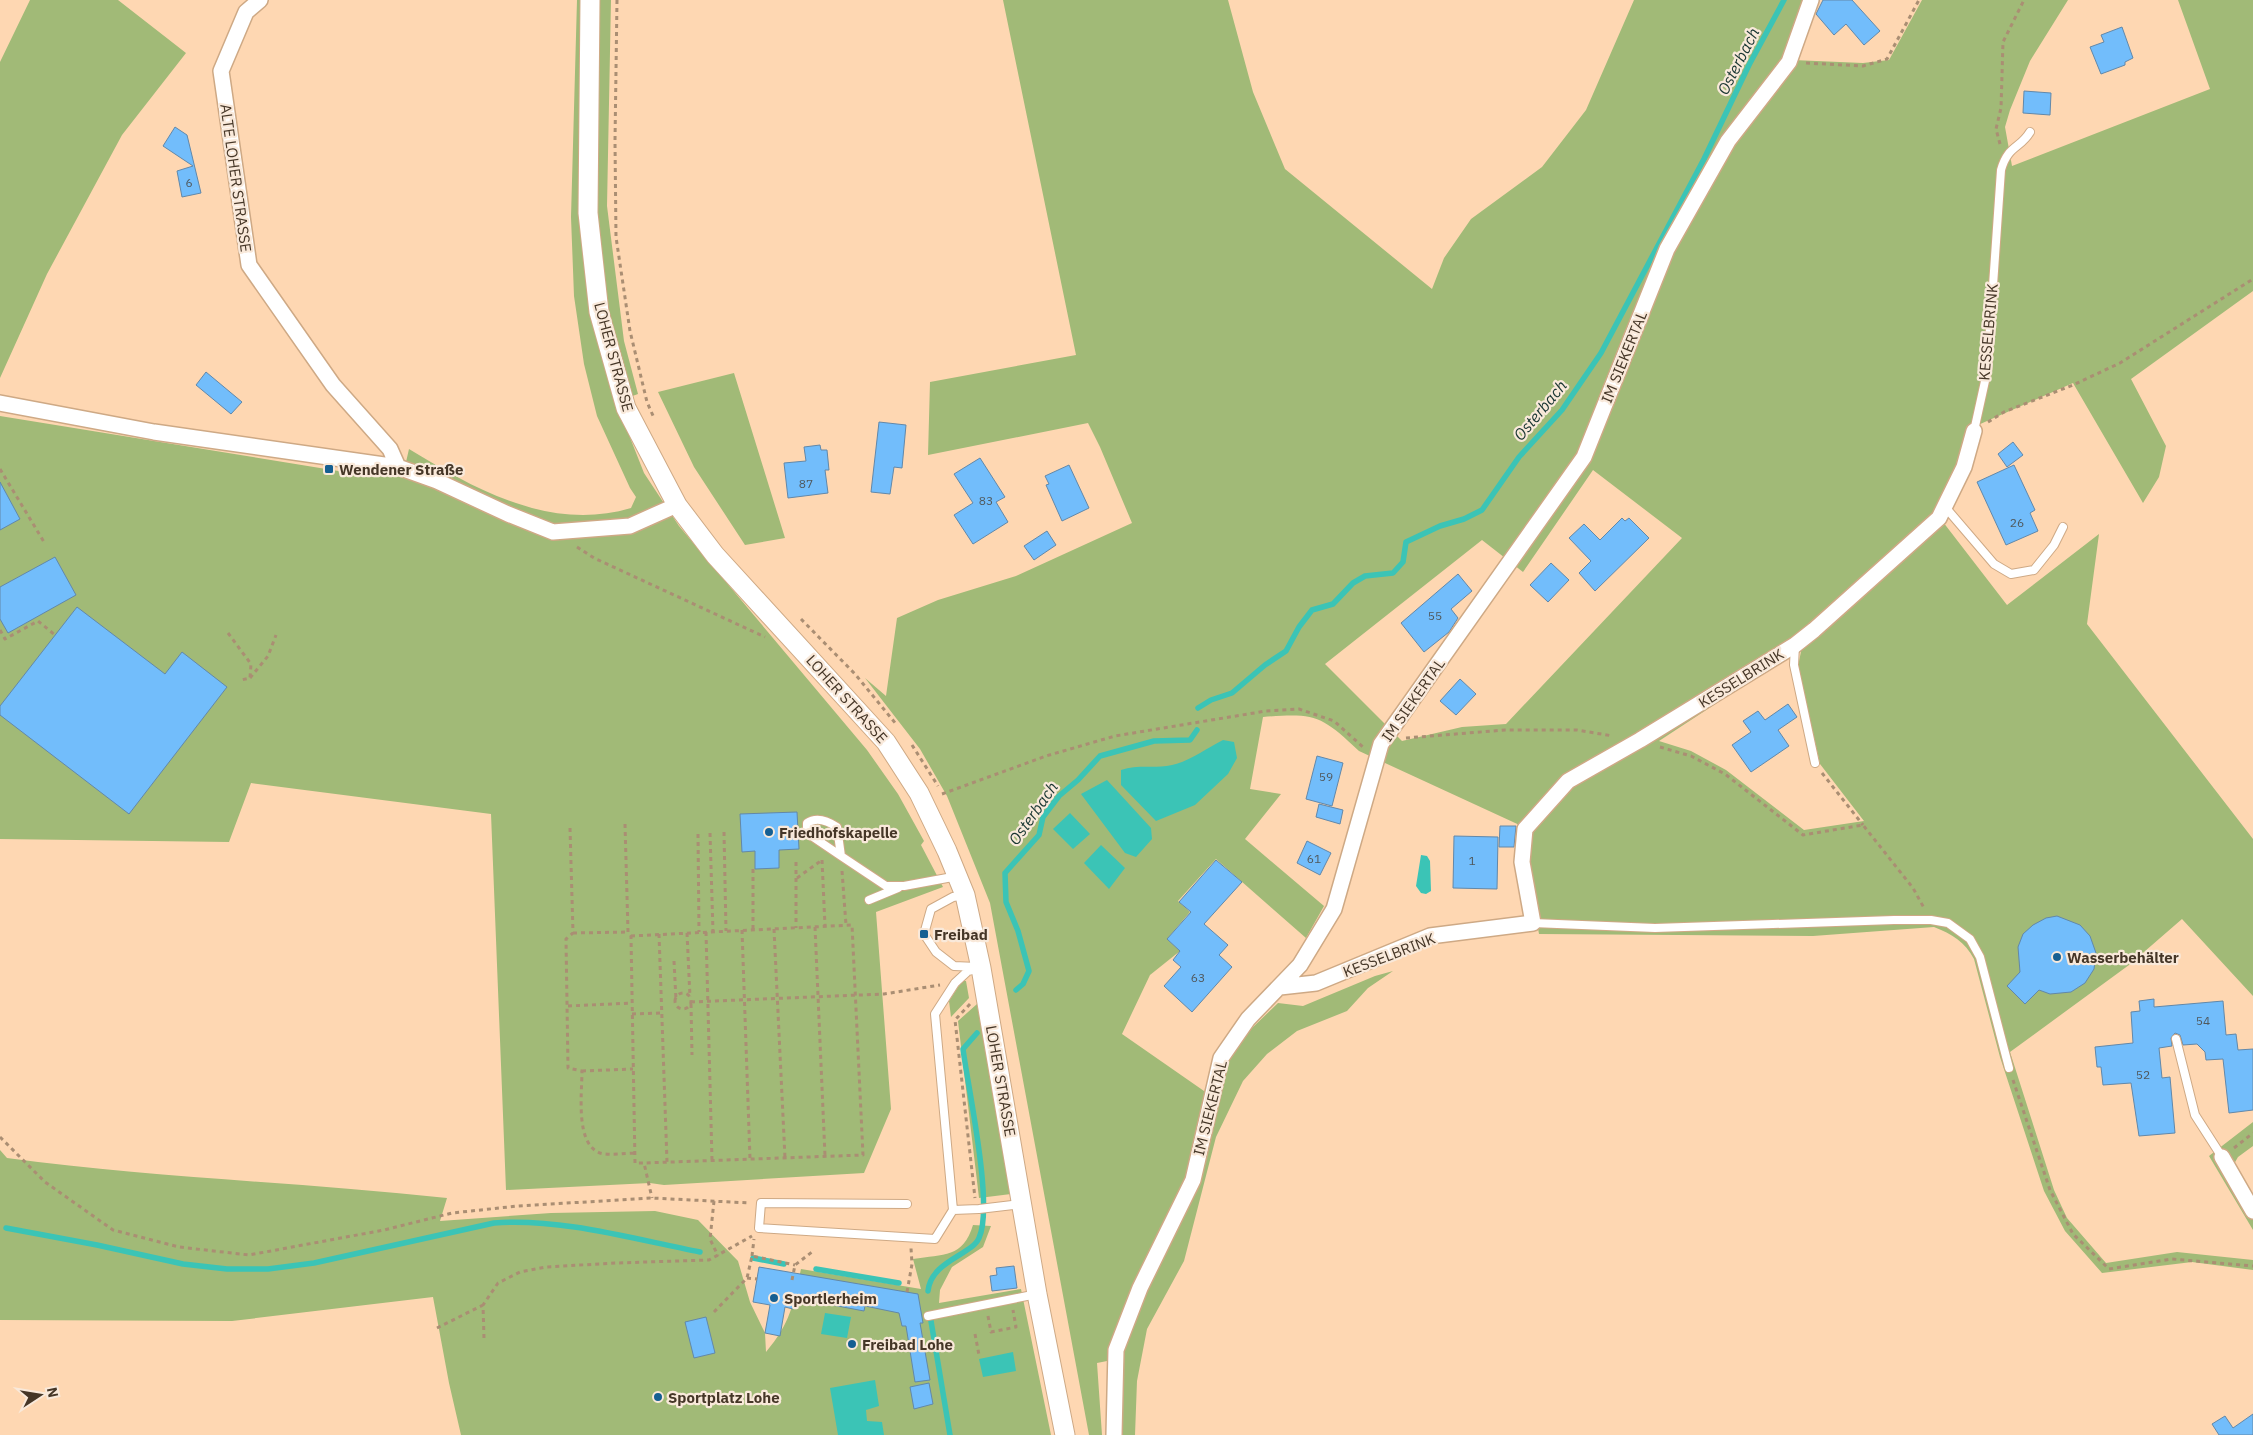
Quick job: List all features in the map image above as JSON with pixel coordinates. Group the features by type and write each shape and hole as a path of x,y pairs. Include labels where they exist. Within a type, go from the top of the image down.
{"street":[{"name":"ALTE LOHER STRASSE","path":"260,0 246,12 221,71 249,265 333,385 390,449 398,467"},
{"name":"LOHER STRASSE","path":"590,0 588,213 599,312 626,408 677,505 715,555 886,742 918,793 958,876 965,895 981,968 1037,1294 1065,1435"},
{"name":"IM SIEKERTAL","path":"1114,1435 1116,1350 1140,1288 1193,1180 1221,1058 1236,1033 1300,965 1334,909 1381,744 1584,457 1667,249 1728,141 1789,62 1811,0"},
{"path":"0,404 154,432 398,467 437,481 508,514 553,532 630,526 677,505"},
{"name":"KESSELBRINK","path":"1280,987 1316,983 1430,936 1533,923 1522,862 1525,829 1568,782 1795,645 1939,518 1946,508 1964,467 1974,431"},
{"path":"2222,1157 2253,1211"}],"lane":[{"path":"2004,159 2012,147 2027,137 2030,132"},
{"name":"KESSELBRINK","path":"1974,431 1987,372 2001,170 2004,159"},
{"path":"1946,508 1994,564 2012,574 2034,570 2054,545 2063,527"},
{"path":"1795,645 1794,665 1815,762"},
{"path":"838,854 837,827 829,821 818,820 807,823 807,830 810,835 838,854 886,886 904,886 958,876"},
{"path":"869,900 904,886"},
{"path":"965,895 953,898 931,909 924,934 936,952 954,966 981,968"},
{"path":"1533,923 1655,928 1806,922 1931,920 1948,924 1970,939 1980,957 2009,1068"},
{"path":"907,1204 761,1203 759,1228 935,1239 953,1210 935,1014 955,983 968,971 981,968"},
{"path":"2176,1039 2195,1115 2222,1157"},
{"path":"953,1210 1021,1204"},
{"path":"928,1316 1037,1294"}],"path":[{"path":"1789,62 1863,66 1886,59 1919,0"},
{"path":"2004,159 1996,129 2001,108 2004,42 2024,0"},
{"path":"1974,431 2004,412 2073,385 2120,363 2253,279"},
{"path":"0,469 44,542"},
{"path":"0,630 5,639 38,621 55,635"},
{"path":"228,633 251,664 250,678"},
{"path":"242,680 250,678 268,656 276,635"},
{"path":"942,794 1046,756 1115,736 1266,710 1299,709 1334,721 1367,750 1381,744 1416,735 1505,730 1577,730 1640,740 1691,756 1725,774 1803,835 1863,825"},
{"path":"1815,762 1912,888 1931,920"},
{"path":"625,824 628,932 631,936 635,1163 863,1155 852,925 631,936"},
{"path":"570,828 573,933"},
{"path":"710,832 713,932"},
{"path":"724,832 726,931"},
{"path":"698,834 700,932"},
{"path":"796,878 822,860 838,854 846,925"},
{"path":"822,860 825,926"},
{"path":"796,862 796,928"},
{"path":"753,868 753,930"},
{"path":"816,927 826,1156"},
{"path":"774,929 785,1158"},
{"path":"742,930 750,1159"},
{"path":"628,932 573,933 566,939 568,1068 582,1071 634,1069"},
{"path":"706,932 706,1001 712,1160"},
{"path":"688,933 692,1055"},
{"path":"659,934 667,1162"},
{"path":"674,961 678,1007 688,1008 691,1003"},
{"path":"691,1003 884,994 955,983"},
{"path":"676,1001 678,996 683,994 690,997"},
{"path":"568,1006 632,1003"},
{"path":"632,1014 662,1013"},
{"path":"2009,1068 2050,1190 2073,1234 2109,1269 2172,1258 2253,1266"},
{"path":"582,1071 583,1133 592,1149 602,1154 635,1153"},
{"path":"2222,1157 2253,1133"},
{"path":"0,1137 45,1182 114,1230 179,1247 249,1255 375,1231 452,1213 518,1206 652,1198 761,1203"},
{"path":"644,1163 652,1198"},
{"path":"714,1202 710,1239 718,1256"},
{"path":"436,1328 483,1306 498,1284 520,1272 546,1267 709,1260 754,1235 747,1278 714,1312"},
{"path":"792,1280 795,1265 812,1252"},
{"path":"752,1256 795,1265"},
{"path":"907,1292 912,1264"},
{"path":"747,1278 757,1279"},
{"path":"985,1305 991,1332 1016,1327 1011,1300"},
{"path":"483,1306 484,1338"},
{"path":"975,1334 979,1355"}],"green space":[{"path":"30,0 118,0 186,53 122,135 47,274 0,378 0,62"},
{"path":"577,0 611,0 607,206 624,341 638,394 616,402 644,473 679,526 867,750 898,794 924,841 921,845 943,887 876,912 891,1109 864,1173 664,1185 650,1183 506,1190 491,814 251,783 229,842 0,839 0,416 363,475 365,467 403,475 409,449 488,492 515,503 543,511 572,515 601,514 631,508 636,497 630,488 597,416 584,364 574,296 571,217"},
{"path":"1003,0 1228,0 1253,92 1285,169 1432,289 1444,258 1471,219 1542,167 1586,110 1634,0 1815,0 1793,60 1863,63 1889,60 1922,0 2068,0 2030,61 2010,110 2005,127 2012,166 2210,89 2178,0 2253,0 2253,291 2131,379 2166,446 2159,477 2143,503 2073,383 1978,425 1943,522 2007,605 2099,534 2087,624 2253,839 2253,996 2182,919 2129,965 2010,1052 2054,1190 2067,1218 2106,1263 2177,1252 2253,1260 2253,1270 2192,1262 2102,1273 2065,1231 2044,1191 2000,1057 1974,959 1962,943 1947,933 1934,927 1813,936 1539,934 1526,861 1528,829 1359,751 1326,723 1306,717 1263,717 1250,789 1281,794 1245,839 1324,906 1306,938 1216,859 1178,901 1190,912 1167,939 1180,951 1150,975 1122,1034 1204,1091 1218,1085 1227,1060 1250,1030 1278,1003 1303,1006 1375,976 1393,971 1368,988 1347,1011 1297,1031 1267,1054 1243,1081 1216,1137 1184,1261 1147,1329 1137,1381 1135,1435 1123,1435 1122,1358 1097,1363 1102,1435 1089,1435 990,903 947,796 920,749 865,678 886,696 897,618 938,600 1016,576 1132,523 1088,423 928,455 930,382 1076,355","holes":["1593,470 1682,538 1506,724 1462,727 1402,741 1325,664 1482,540 1523,572","1802,647 1798,666 1820,764 1864,821 1804,830 1726,770 1691,751 1659,741"]},
{"path":"734,373 785,538 745,545 694,467 658,392"},
{"path":"962,981 966,981 969,998 951,1017 949,1001"},
{"path":"977,1004 1011,1194 979,1198 958,1021"},
{"path":"2253,1122 2253,1146 2238,1157 2234,1164 2253,1198 2253,1230 2209,1156"},
{"path":"0,1150 7,1158 62,1165 447,1198 440,1221 551,1213 655,1211 698,1220 738,1261 750,1302 765,1333 766,1352 781,1331 790,1313 801,1269 921,1289 913,1259 943,1255 951,1252 964,1244 973,1225 991,1226 983,1247 952,1267 940,1290 939,1303 1021,1289 1051,1435 461,1435 433,1297 232,1321 0,1320"}],"water":[{"path":"1223,740 1234,742 1237,758 1228,774 1195,805 1156,821 1121,785 1121,770 1179,763"},
{"path":"1107,780 1151,828 1152,839 1136,857 1125,853 1081,794"},
{"path":"1070,813 1090,834 1073,849 1053,829"},
{"path":"1101,845 1125,868 1109,889 1084,863"},
{"path":"1421,855 1427,856 1430,861 1431,891 1426,894 1421,893 1416,886"},
{"path":"825,1313 851,1317 847,1338 821,1334"},
{"path":"1013,1352 1016,1371 983,1377 979,1359"},
{"path":"875,1380 879,1406 866,1410 867,1421 882,1422 884,1435 838,1435 830,1388"}],"building":[{"path":"1823,0 1852,0 1880,31 1864,45 1846,24 1834,35 1816,14"},
{"path":"2122,27 2133,58 2125,62 2125,65 2101,74 2090,47 2104,42 2101,35"},
{"path":"2024,91 2051,93 2050,115 2023,113"},
{"path":"175,127 187,135 201,193 182,197 177,171 193,166 163,146"},
{"path":"206,372 242,402 231,414 196,385"},
{"path":"879,422 906,425 902,468 894,467 890,494 871,492"},
{"path":"2013,442 2023,455 2007,467 1998,454"},
{"path":"820,445 821,450 827,450 829,470 825,470 828,493 788,498 784,463 806,461 804,447"},
{"path":"980,458 1005,497 996,502 1008,522 973,544 954,515 973,503 954,474"},
{"path":"1069,465 1089,508 1062,521 1046,485 1049,484 1045,476"},
{"path":"2014,465 2035,510 2030,513 2038,531 2006,545 1977,482"},
{"path":"0,482 20,519 0,530"},
{"path":"1622,518 1625,521 1629,518 1649,538 1595,591 1579,573 1591,561 1569,538 1584,524 1600,540"},
{"path":"1047,531 1056,545 1034,560 1024,546"},
{"path":"55,557 76,595 8,633 0,619 0,587"},
{"path":"1551,563 1569,580 1548,602 1530,585"},
{"path":"1458,574 1472,591 1451,609 1458,618 1449,632 1424,652 1401,623"},
{"path":"77,607 165,674 182,652 227,687 129,814 0,715 0,706"},
{"path":"1460,679 1476,694 1456,715 1440,701"},
{"path":"1788,704 1797,717 1778,730 1789,746 1751,772 1732,745 1751,732 1743,721 1758,711 1765,720"},
{"path":"1317,756 1343,763 1332,806 1306,799"},
{"path":"1319,804 1343,810 1340,824 1316,817"},
{"name":"Friedhofskapelle","path":"797,812 799,849 779,850 779,868 755,869 755,851 742,852 740,814"},
{"path":"1500,826 1516,826 1514,847 1499,847"},
{"path":"1454,836 1498,837 1497,889 1453,888"},
{"path":"1307,841 1331,853 1320,875 1297,863"},
{"path":"1216,860 1242,882 1204,924 1228,945 1219,955 1232,967 1192,1012 1164,986 1181,967 1173,960 1180,951 1167,939 1191,912 1179,902"},
{"name":"Wasserbehälter","path":"2057,916 2080,925 2090,936 2096,953 2094,969 2085,983 2071,992 2050,994 2039,990 2025,1004 2007,986 2020,972 2018,947 2023,934 2033,925 2046,918"},
{"path":"2154,999 2154,1007 2223,1001 2226,1035 2236,1034 2238,1050 2253,1049 2253,1110 2229,1113 2223,1059 2206,1060 2205,1052 2197,1044 2183,1045 2180,1035 2175,1033 2171,1038 2172,1046 2159,1048 2162,1078 2170,1077 2175,1133 2139,1136 2131,1083 2103,1085 2101,1067 2097,1067 2095,1047 2133,1043 2131,1012 2140,1011 2139,1001"},
{"path":"1014,1266 1017,1288 992,1291 990,1276 997,1275 996,1268"},
{"path":"759,1267 918,1294 923,1323 920,1323 930,1380 915,1382 906,1326 902,1326 899,1313 865,1306 864,1311 795,1298 793,1309 785,1307 780,1336 765,1333 770,1305 753,1302"},
{"path":"706,1317 715,1353 694,1358 685,1322"},
{"path":"929,1383 933,1404 914,1409 910,1387"},
{"path":"2253,1414 2253,1435 2219,1435 2212,1424 2225,1416 2233,1428"}],"waterway":[{"name":"Osterbach","path":"1198,708 1211,700 1232,693 1265,665 1286,651 1299,627 1312,610 1333,604 1353,583 1365,576 1393,573 1403,562 1406,542 1440,526 1464,519 1482,510 1519,457 1562,410 1601,353 1704,159 1749,65 1784,0"},
{"name":"Osterbach","path":"1016,990 1023,984 1029,971 1018,931 1006,902 1005,873 1039,835 1043,817 1059,796 1078,780 1100,756 1154,741 1190,740 1197,730"},
{"name":"Osterbach","path":"928,1291 936,1272 975,1244 979,1238 983,1222 982,1174 963,1049 977,1033"},
{"path":"6,1228 183,1264 227,1269 268,1269 314,1263 494,1223 520,1222 597,1231 700,1252"},
{"path":"753,1258 784,1264"},
{"path":"816,1269 899,1283"},
{"name":"Osterbach","path":"931,1321 950,1435"}],"place":[{"name":"Wendener Straße","path":"329,469"},
{"name":"Friedhofskapelle","path":"769,832"},
{"name":"Freibad","path":"924,934"},
{"name":"Wasserbehälter","path":"2057,957"},
{"name":"Sportlerheim","path":"774,1298"},
{"name":"Freibad Lohe","path":"852,1344"},
{"name":"Sportplatz Lohe","path":"658,1397"}]}
